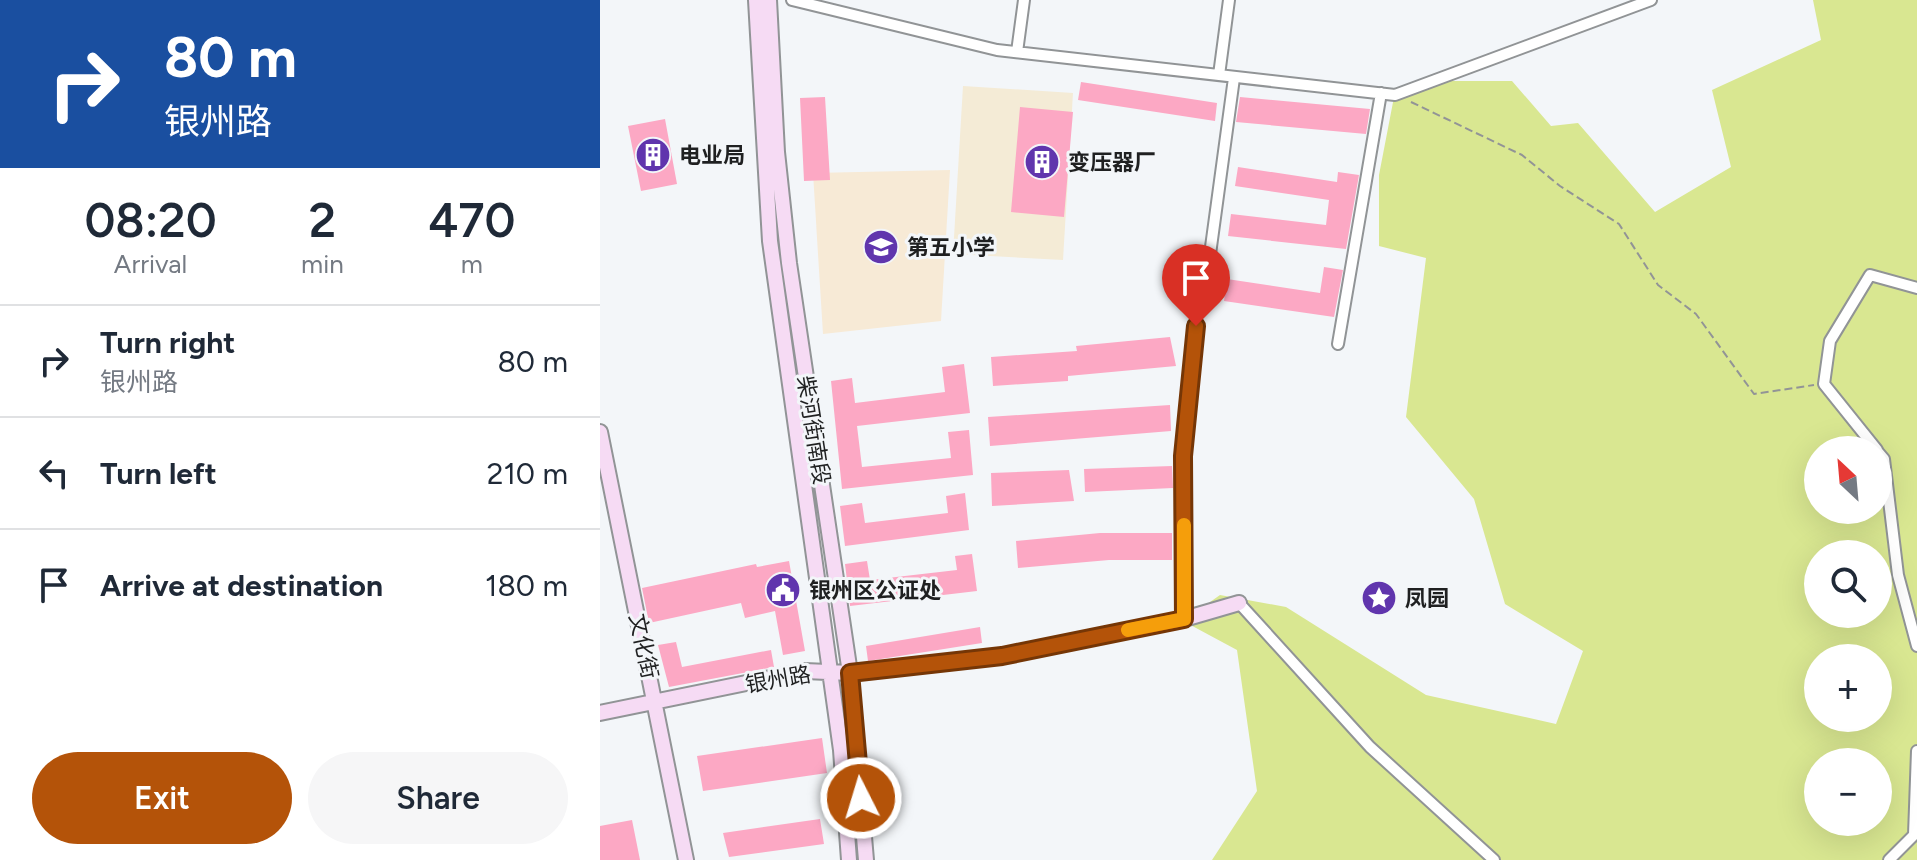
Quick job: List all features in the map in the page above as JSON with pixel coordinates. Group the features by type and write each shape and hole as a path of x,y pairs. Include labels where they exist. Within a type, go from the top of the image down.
{"main road":[{"name":"柴河街南段","path":"756,0 770,241 830,672 849,860"},
{"name":"柴河街南段","path":"769,0 777,152 789,263 850,673 866,860"},
{"name":"文化街","path":"600,432 686,860"},
{"name":"银州路","path":"600,713 656,704 805,671 850,673 1002,656 1184,619 1239,603"}],"street":[{"path":"792,0 1017,52 1395,95 1651,0"},
{"path":"1017,52 1024,0"},
{"path":"1219,75 1229,0"},
{"path":"1205,291 1234,78"},
{"path":"1338,344 1381,93"},
{"path":"1865,436 1824,384 1830,341 1870,275 1917,288"},
{"path":"1184,619 1183,456 1196,326"},
{"path":"1892,524 1898,575 1917,646"},
{"path":"1239,603 1370,747 1494,860"},
{"path":"1889,860 1914,835 1917,751"}],"path":[{"path":"1395,95 1522,155 1560,186 1619,224 1658,285 1696,314 1754,394 1824,384"}],"shaded area":[{"path":"963,86 1073,93 1063,260 953,254"},
{"name":"第五小学","path":"950,170 941,321 823,334 813,173"}],"green space":[{"path":"1813,0 1917,0 1917,860 1212,860 1257,791 1237,650 1183,621 1220,595 1286,607 1426,695 1556,724 1583,651 1505,604 1474,499 1406,417 1426,258 1379,246 1379,175 1394,97 1449,81 1512,81 1551,126 1578,123 1655,212 1731,167 1712,90 1821,40"}],"building":[{"path":"1081,82 1217,103 1215,121 1078,100"},
{"path":"825,97 830,180 804,181 800,98"},
{"path":"1240,97 1370,109 1366,134 1236,122"},
{"name":"变压器厂","path":"1020,107 1073,112 1064,217 1011,212"},
{"name":"电业局","path":"665,119 677,184 641,191 628,126"},
{"path":"1238,167 1337,182 1338,172 1359,175 1346,249 1228,236 1231,214 1326,225 1329,200 1235,186"},
{"path":"1324,267 1343,270 1334,317 1224,301 1227,279 1320,293"},
{"path":"1170,337 1176,366 1068,376 1068,381 993,386 991,357 1077,351 1076,346"},
{"path":"964,364 970,413 857,426 862,467 951,458 948,432 969,430 973,475 842,489 831,381 852,378 855,403 945,392 942,367"},
{"path":"1170,405 1171,431 990,446 988,417"},
{"path":"1172,466 1173,488 1085,492 1084,469"},
{"path":"1069,470 1074,501 992,506 991,473"},
{"path":"965,493 969,530 845,546 840,506 862,503 865,523 948,513 946,496"},
{"path":"1100,533 1172,533 1172,560 1109,560 1018,568 1016,541"},
{"path":"972,554 977,591 850,606 845,564 867,561 870,580 957,570 955,556"},
{"path":"789,561 805,651 783,655 775,611 745,618 741,603 649,623 642,588 756,564 757,567"},
{"path":"980,627 982,643 868,661 866,646"},
{"path":"676,642 682,667 771,650 774,667 669,687 658,645"},
{"path":"822,738 827,773 703,791 697,756"},
{"path":"820,819 824,844 729,857 723,833"},
{"path":"632,820 640,860 600,860 600,826"}],"slow traffic":[{"path":"1128,630 1184,619 1184,525"}],"place":[{"name":"电业局","path":"653,155"},
{"name":"变压器厂","path":"1042,162"},
{"name":"第五小学","path":"881,247"},
{"name":"银州区公证处","path":"783,590"},
{"name":"凤园","path":"1379,598"}],"route":[{"path":"861,798 850,673 1002,656 1184,619 1183,456 1196,326"}]}
